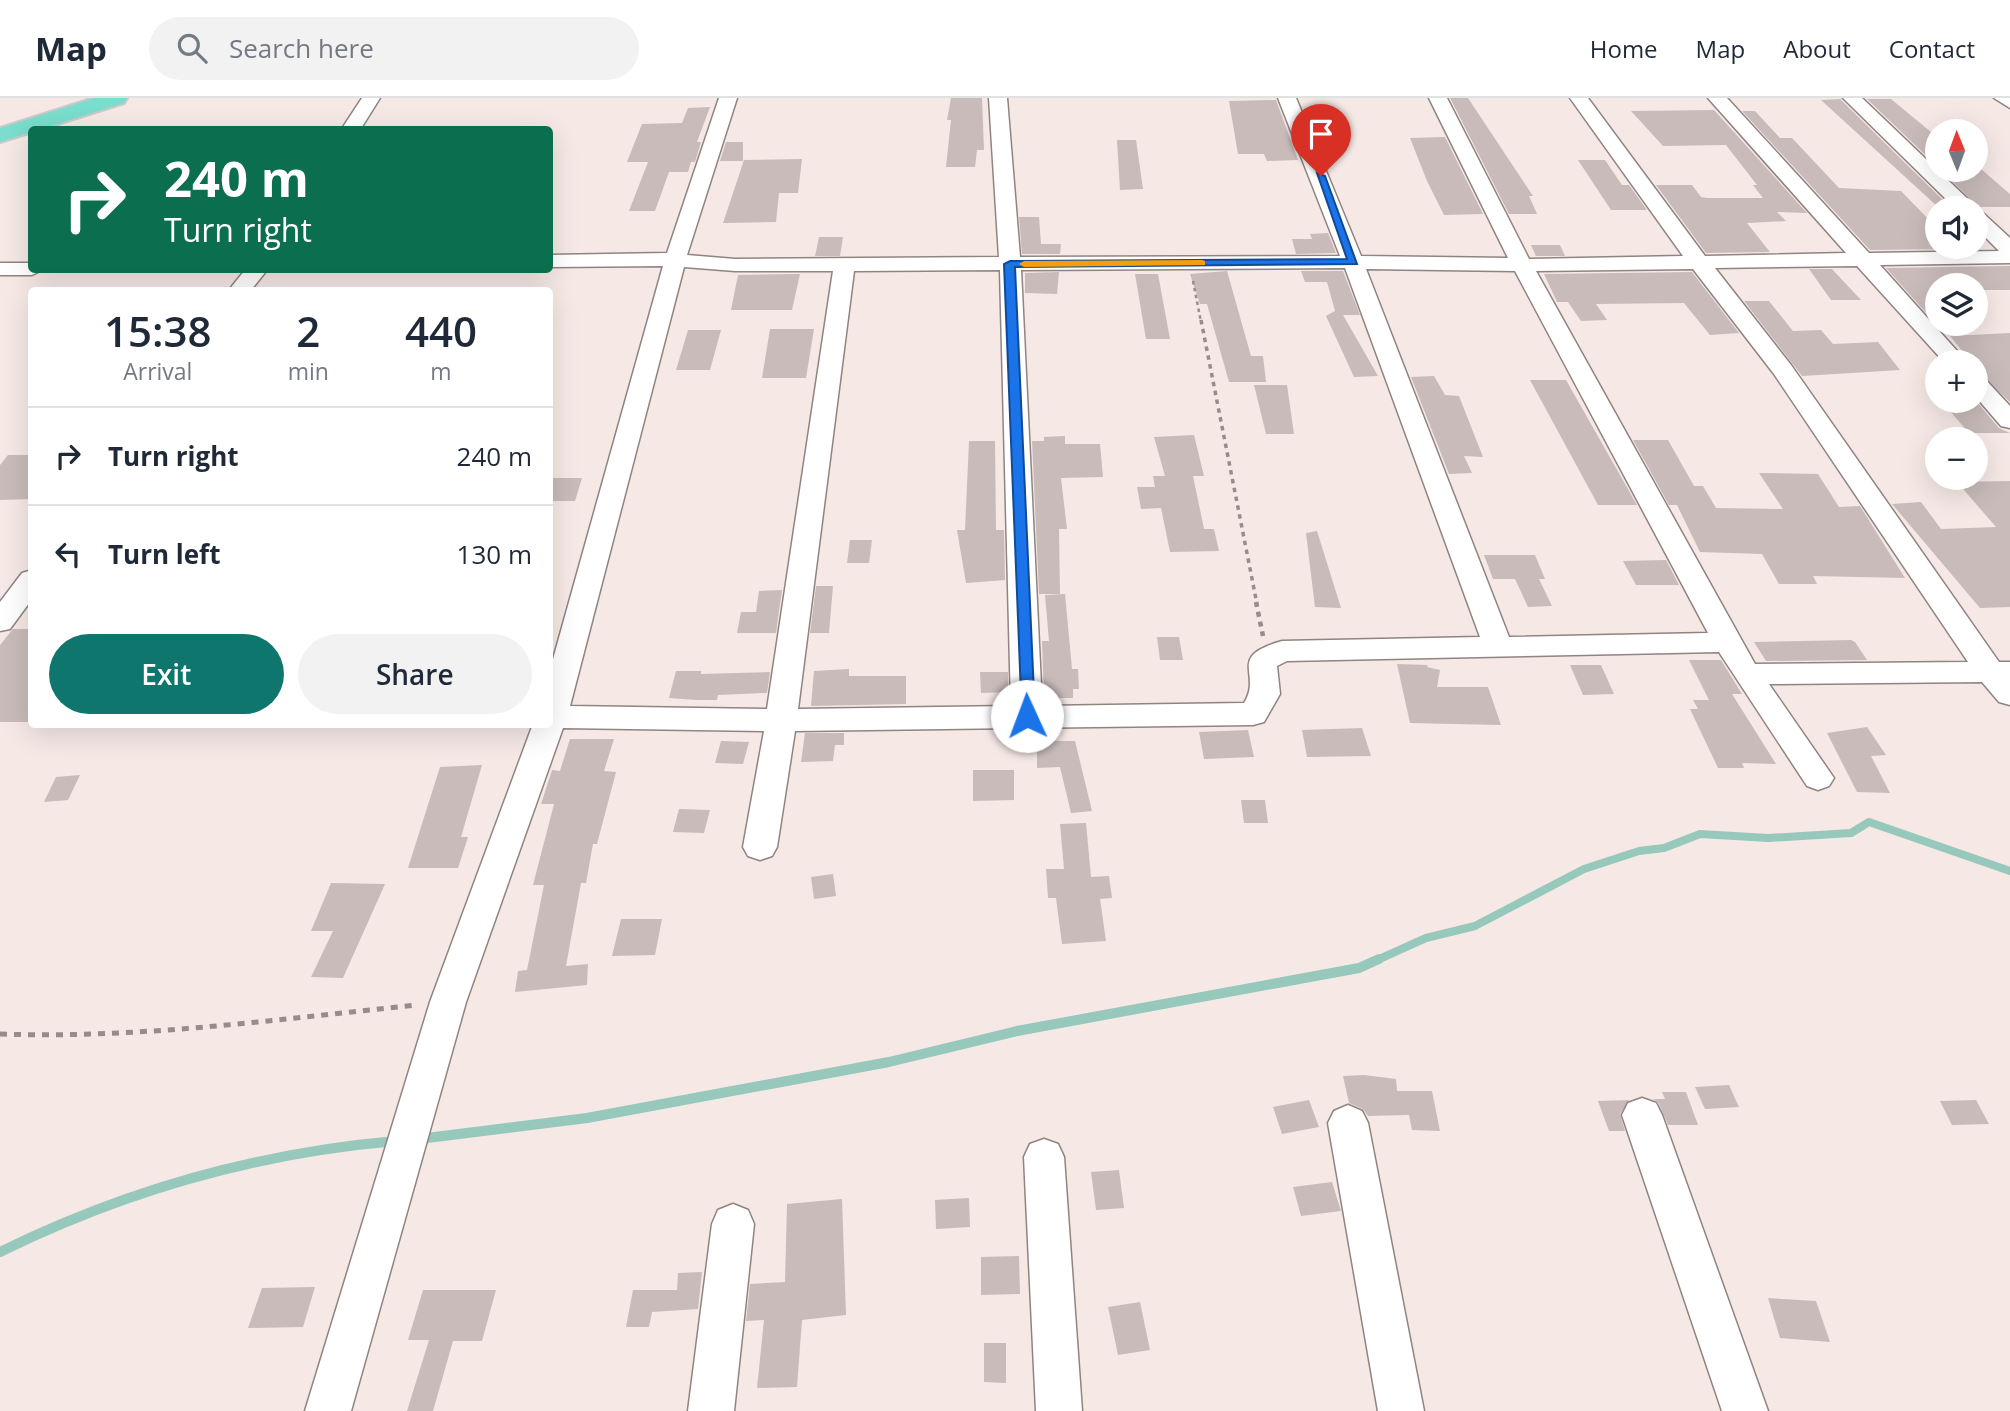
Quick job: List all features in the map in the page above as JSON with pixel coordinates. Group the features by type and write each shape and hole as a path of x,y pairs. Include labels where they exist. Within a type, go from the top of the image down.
{"main road":[{"path":"0,122 77,98"},
{"path":"28,126 116,98"},
{"path":"0,135 28,126"}],"street":[{"path":"353,126 371,98"},
{"path":"553,711 675,261 729,98"},
{"path":"998,98 1010,264 1027,716"},
{"path":"1287,98 1312,154 1499,647"},
{"path":"1438,98 1522,265 1728,642 1746,674 1818,778"},
{"path":"1579,98 1697,260 1783,370 2000,672 2010,695"},
{"path":"1717,98 1945,350"},
{"path":"1852,98 1954,196"},
{"path":"2003,98 2010,103"},
{"path":"1988,229 2010,250"},
{"path":"553,261 675,261 735,265 1353,262 1522,265 1697,260 2010,257"},
{"path":"760,847 781,720 844,265"},
{"path":"0,270 28,269"},
{"path":"242,287 254,273"},
{"path":"1988,396 2010,421"},
{"path":"0,622 28,584"},
{"path":"553,722 1253,714 1265,694 1262,662 1282,652 1728,642"},
{"path":"1746,674 2000,672"},
{"path":"328,1411 447,1002 548,728"},
{"path":"1642,1115 1745,1411"},
{"path":"1348,1124 1401,1411"},
{"path":"1044,1157 1059,1411"},
{"path":"711,1411 733,1224"}],"path":[{"path":"1189,263 1261,634 1282,652"},
{"path":"0,1034 78,1037 144,1033 289,1016 447,1002"}],"building":[{"path":"951,98 982,98 984,150 977,150 975,167 946,167 951,120 947,120"},
{"path":"1450,98 1468,98 1533,196 1529,196 1537,214 1509,214"},
{"path":"1841,99 1939,196 1926,196 1821,100"},
{"path":"1867,99 1891,99 1925,127 1925,155"},
{"path":"1276,100 1298,160 1267,161 1264,154 1238,154 1229,101"},
{"path":"710,107 697,142 701,142 695,162 691,162 688,172 669,172 655,211 629,211 648,162 627,162 642,124 682,123 688,108"},
{"path":"1714,110 1807,213 1777,212 1786,221 1747,223 1770,252 1706,253 1656,185 1692,185 1701,197 1707,198 1763,198 1753,185 1757,185 1726,145 1663,146 1631,111"},
{"path":"1742,111 1755,111 1780,138 1792,138 1839,188 1901,191 1925,216 1925,249 1870,250"},
{"path":"1445,137 1483,214 1444,215 1427,181 1410,138"},
{"path":"1117,140 1136,140 1143,189 1120,190"},
{"path":"726,142 743,142 743,161 720,161"},
{"path":"802,159 798,193 779,193 776,222 723,223 744,160"},
{"path":"1578,160 1605,160 1622,185 1629,185 1647,210 1611,210"},
{"path":"1988,175 2010,194 2010,207 1988,207 1988,196 1967,196 1953,182 1988,182"},
{"path":"1019,217 1039,217 1041,244 1061,244 1060,254 1022,254"},
{"path":"1328,233 1336,253 1296,254 1292,239 1312,239 1310,234"},
{"path":"819,237 843,237 840,256 815,256"},
{"path":"1531,245 1560,245 1565,256 1536,256"},
{"path":"2010,266 2010,290 1988,290 1988,273 1925,273 1925,312 1886,268"},
{"path":"1809,269 1832,269 1861,300 1831,300"},
{"path":"1227,271 1251,356 1263,356 1266,382 1229,382 1207,304 1200,304 1190,274"},
{"path":"1301,271 1343,271 1360,315 1343,315 1378,376 1354,377 1326,316 1335,311 1327,282 1305,282"},
{"path":"1059,272 1057,294 1025,293 1025,273"},
{"path":"1692,272 1739,333 1710,335 1684,303 1596,304 1607,320 1581,321 1568,302 1557,302 1544,274"},
{"path":"800,274 792,310 731,310 738,275"},
{"path":"1135,274 1158,274 1170,339 1146,339"},
{"path":"1744,301 1769,301 1793,331 1821,330 1833,344 1878,342 1900,370 1802,376"},
{"path":"770,329 814,329 806,378 762,378"},
{"path":"688,330 721,330 710,370 676,370"},
{"path":"2010,333 2010,402 1988,382 1988,350 1961,350 1950,336"},
{"path":"1434,376 1445,395 1459,396 1483,457 1464,456 1472,473 1449,474 1411,377"},
{"path":"1530,380 1566,380 1637,505 1598,505"},
{"path":"1254,385 1287,385 1294,434 1266,434"},
{"path":"1952,413 1986,413 1999,428 2010,433 1988,433 1988,427 1964,427"},
{"path":"1194,435 1204,476 1193,476 1204,529 1214,529 1219,551 1170,552 1161,508 1141,509 1137,487 1155,487 1153,476 1165,476 1154,437"},
{"path":"1065,436 1065,444 1100,444 1103,477 1061,478 1067,529 1059,529 1060,594 1039,594 1032,441 1044,441 1044,437"},
{"path":"1633,440 1668,440 1694,486 1703,486 1716,508 1783,509 1759,473 1818,474 1839,507 1860,506 1905,578 1813,576 1817,584 1779,584 1762,554 1700,552 1677,505 1669,505"},
{"path":"969,441 995,441 996,530 1004,530 1005,580 966,583 957,530 965,530"},
{"path":"8,455 28,455 28,499 0,500 0,465"},
{"path":"553,478 582,478 575,501 553,501"},
{"path":"1988,481 2010,481 2010,607 1980,608 1892,504 1921,502 1941,529 1996,527 1964,490 1988,490"},
{"path":"1317,531 1341,608 1315,607 1306,533"},
{"path":"850,540 872,540 869,563 847,563"},
{"path":"1484,555 1535,555 1545,579 1539,579 1552,606 1528,607 1515,579 1493,579"},
{"path":"1666,560 1679,585 1636,585 1623,561"},
{"path":"816,586 833,586 829,633 810,633"},
{"path":"782,590 776,633 737,633 741,612 756,612 759,591"},
{"path":"1065,594 1072,669 1078,669 1079,689 1073,689 1073,698 1044,698 1042,641 1049,641 1045,595"},
{"path":"13,629 28,629 28,722 0,722 0,645"},
{"path":"1157,637 1179,637 1183,660 1160,660"},
{"path":"1851,640 1867,660 1766,661 1754,642"},
{"path":"1689,660 1721,660 1742,694 1732,694 1776,764 1742,763 1744,768 1718,768 1690,709 1698,709 1693,700 1709,700"},
{"path":"1397,664 1428,665 1427,667 1440,670 1437,687 1488,687 1501,725 1410,723"},
{"path":"1570,665 1601,665 1614,694 1583,695"},
{"path":"849,669 849,676 906,676 906,704 811,706 814,671"},
{"path":"676,671 701,671 701,674 770,672 767,693 718,695 717,700 696,700 669,698"},
{"path":"980,672 1008,672 1008,692 981,693"},
{"path":"1867,727 1886,755 1871,756 1890,793 1857,792 1827,733"},
{"path":"1362,728 1371,756 1307,757 1302,730"},
{"path":"1248,730 1254,757 1204,759 1199,732"},
{"path":"805,733 844,733 844,745 835,745 833,761 801,762"},
{"path":"570,739 614,739 604,771 616,772 597,844 593,844 586,883 581,883 566,966 588,964 587,985 515,992 518,971 527,970 544,885 533,885 554,804 541,804 552,770 560,771"},
{"path":"721,741 749,742 743,764 715,763"},
{"path":"1037,741 1075,741 1092,811 1071,813 1060,767 1037,768"},
{"path":"482,765 461,837 468,837 458,868 408,868 440,767"},
{"path":"973,770 1014,770 1014,800 973,801"},
{"path":"80,775 68,800 44,802 56,777"},
{"path":"1241,800 1265,800 1268,823 1244,823"},
{"path":"679,809 710,810 704,833 673,832"},
{"path":"1086,823 1091,877 1109,876 1112,898 1100,899 1106,941 1062,944 1056,898 1048,898 1046,869 1064,869 1060,824"},
{"path":"833,874 836,896 814,899 811,877"},
{"path":"331,883 385,884 343,978 311,977 333,931 311,931"},
{"path":"621,919 662,919 655,955 612,956"},
{"path":"1364,1075 1396,1079 1397,1091 1432,1091 1440,1131 1412,1130 1409,1115 1368,1116 1363,1109 1349,1103 1343,1076"},
{"path":"1729,1085 1739,1107 1705,1109 1695,1087"},
{"path":"1662,1092 1686,1092 1698,1125 1668,1125 1658,1102 1653,1099 1665,1099"},
{"path":"1309,1100 1319,1127 1282,1134 1273,1107"},
{"path":"1629,1100 1620,1114 1625,1131 1609,1131 1598,1101"},
{"path":"1976,1100 1989,1124 1952,1125 1940,1101"},
{"path":"1119,1170 1124,1208 1096,1210 1091,1172"},
{"path":"1332,1182 1341,1211 1301,1216 1293,1187"},
{"path":"969,1198 970,1227 936,1229 935,1200"},
{"path":"842,1199 846,1315 802,1320 797,1387 757,1388 764,1320 746,1321 750,1284 785,1282 787,1204"},
{"path":"1019,1256 1020,1294 981,1295 981,1257"},
{"path":"702,1272 698,1309 652,1312 649,1327 626,1327 633,1290 677,1290 678,1273"},
{"path":"315,1287 303,1327 248,1328 262,1288"},
{"path":"423,1290 496,1290 482,1341 453,1341 433,1411 407,1411 429,1340 408,1340"},
{"path":"1768,1298 1816,1301 1830,1342 1780,1338"},
{"path":"1140,1302 1150,1350 1118,1355 1108,1307"},
{"path":"984,1343 1006,1343 1006,1383 984,1382"}],"waterway":[{"path":"1375,961 1426,938 1475,926 1584,869 1639,851 1664,848 1700,834 1768,838 1851,833 1869,822 2010,871"},
{"path":"419,1139 587,1118 889,1062 1017,1031 1359,968 1379,959"},
{"path":"0,1252 95,1210 193,1178 293,1155 396,1141"}],"slow traffic":[{"path":"1024,264 1202,263"}],"route":[{"path":"1027,716 1010,264 1353,262 1321,176"}]}
